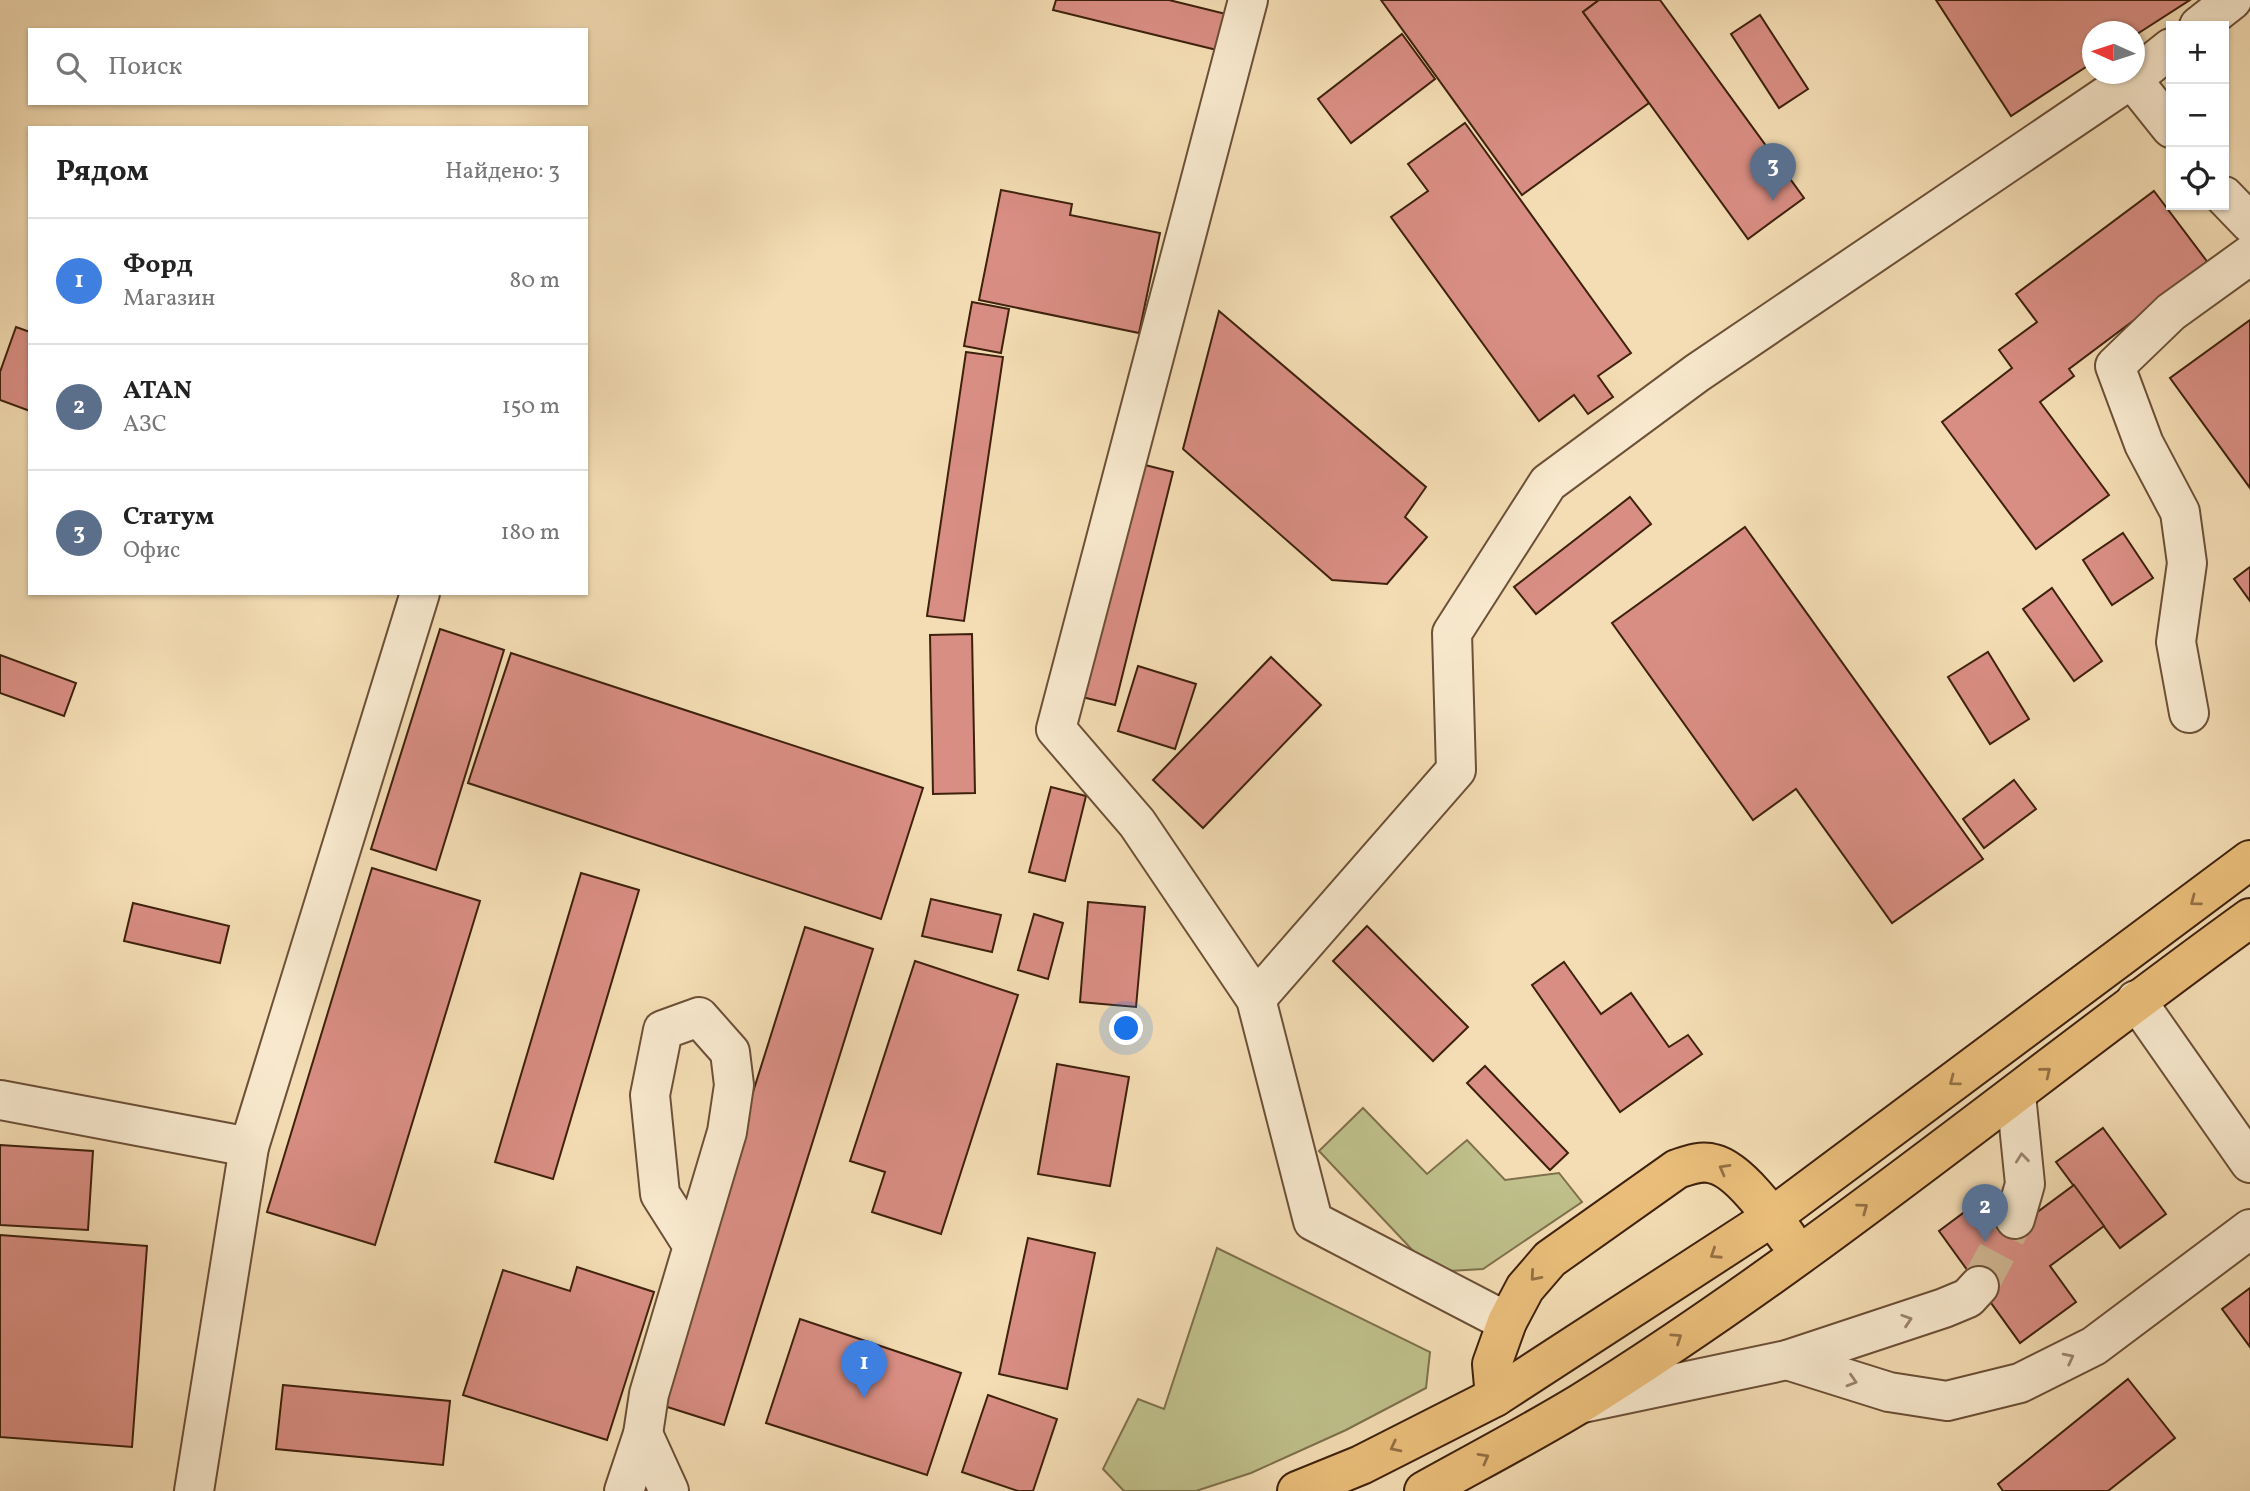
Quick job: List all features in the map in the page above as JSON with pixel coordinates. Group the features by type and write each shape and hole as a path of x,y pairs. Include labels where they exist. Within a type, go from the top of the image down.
{"main road":[{"path":"1297,1491 1361,1465 1495,1397 1772,1217 2250,860"},
{"path":"1424,1491 1581,1403 1800,1255 2016,1095 2136,1000 2250,918"},
{"path":"1495,1397 1492,1364 1507,1322 1525,1288 1550,1259 1677,1170 1696,1163 1715,1164 1733,1173 1772,1217 1800,1255"}],"street":[{"path":"1248,0 1056,729 1137,823 1256,999 1313,1221 1507,1322"},
{"path":"2205,21 2232,0"},
{"path":"2145,68 2166,52"},
{"path":"1256,999 1456,770 1452,633 1548,483 1697,373 2122,84"},
{"path":"2136,84 2166,122"},
{"path":"2229,201 2250,223"},
{"path":"2189,713 2176,642 2187,563 2180,512 2144,444 2115,366 2171,312 2250,256"},
{"path":"194,1491 249,1147 418,595"},
{"path":"2136,1000 2250,1163"},
{"path":"624,1491 643,1434 649,1394 727,1132 734,1085 730,1052 699,1017 663,1030 650,1095 660,1194 693,1246"},
{"path":"2015,1219 2025,1184 2016,1095"},
{"path":"0,1100 249,1147"},
{"path":"1787,1360 1889,1392 1947,1401 2020,1383 2094,1346 2250,1229"},
{"path":"1581,1403 1787,1360 1944,1308 1968,1298 1979,1286"},
{"path":"643,1434 669,1491"}],"green space":[{"path":"1363,1108 1427,1174 1467,1140 1505,1180 1559,1173 1582,1202 1483,1269 1433,1272 1319,1151"},
{"path":"1217,1248 1430,1352 1426,1388 1346,1430 1251,1473 1196,1491 1124,1491 1103,1469 1138,1399 1164,1409"}],"building":[{"path":"1056,0 1169,0 1234,16 1225,52 1053,10"},
{"path":"1381,0 1599,0 1583,12 1649,103 1522,195"},
{"path":"1599,0 1660,0 1804,198 1748,239 1583,12"},
{"path":"1936,0 2190,0 2145,29 2145,21 2082,21 2082,70 2011,116"},
{"path":"1760,15 1808,89 1779,108 1731,34"},
{"path":"1402,34 1435,79 1351,143 1318,99"},
{"path":"1465,123 1631,353 1598,376 1613,397 1588,414 1574,395 1539,421 1391,217 1428,191 1408,164"},
{"path":"1001,190 1072,204 1070,215 1160,233 1139,333 979,300"},
{"path":"2154,191 2209,264 2069,369 2074,376 2040,402 2109,495 2036,549 1942,422 2012,368 1999,350 2037,322 2016,294"},
{"path":"972,302 1009,309 1001,353 964,346"},
{"path":"1219,311 1426,487 1405,517 1427,537 1387,584 1332,580 1183,449"},
{"path":"2250,320 2250,488 2170,378"},
{"path":"16,327 28,331 28,410 0,400 0,372"},
{"path":"966,352 1003,357 964,621 927,616"},
{"path":"1141,464 1173,472 1115,705 1082,697"},
{"path":"1630,497 1651,524 1536,614 1514,587"},
{"path":"1745,527 1983,859 1892,923 1796,789 1753,820 1612,623"},
{"path":"2123,533 2153,578 2112,605 2083,560"},
{"path":"2250,567 2250,601 2234,579"},
{"path":"2052,588 2102,661 2074,681 2023,609"},
{"path":"440,629 504,650 436,870 371,849"},
{"path":"972,634 975,793 933,794 930,635"},
{"path":"1988,652 2029,719 1990,744 1948,677"},
{"path":"511,653 923,788 881,919 468,783"},
{"path":"0,655 76,683 64,716 0,693"},
{"path":"1271,657 1321,705 1203,828 1153,780"},
{"path":"1138,666 1196,684 1175,749 1118,731"},
{"path":"2014,780 2036,809 1984,848 1963,819"},
{"path":"1051,787 1086,796 1065,881 1029,872"},
{"path":"372,868 480,901 375,1245 267,1212"},
{"path":"581,873 639,890 553,1179 495,1162"},
{"path":"931,899 1001,915 992,952 922,936"},
{"path":"1088,902 1145,907 1136,1007 1080,1002"},
{"path":"133,903 229,926 220,963 124,941"},
{"path":"1034,914 1063,923 1048,979 1018,970"},
{"path":"1367,926 1468,1027 1433,1061 1333,961"},
{"path":"805,927 873,949 724,1425 655,1403"},
{"path":"915,961 1018,995 941,1234 872,1212 885,1172 850,1161"},
{"path":"1564,962 1601,1014 1631,993 1669,1047 1688,1035 1702,1054 1620,1112 1532,985"},
{"path":"1057,1064 1129,1077 1110,1186 1038,1174"},
{"path":"1485,1066 1568,1153 1550,1170 1467,1083"},
{"path":"2103,1128 2166,1214 2120,1248 2056,1162"},
{"path":"0,1145 93,1151 88,1230 0,1225"},
{"path":"2074,1185 2104,1226 2050,1266 2076,1302 2020,1343 1939,1231 1994,1190 2020,1225"},
{"path":"0,1235 147,1246 132,1447 0,1437"},
{"path":"1028,1238 1095,1253 1067,1389 999,1374"},
{"path":"577,1267 654,1292 607,1440 463,1395 503,1270 570,1291"},
{"path":"2250,1288 2250,1347 2222,1309"},
{"path":"800,1319 961,1373 927,1475 766,1423"},
{"path":"2128,1379 2175,1438 2108,1491 2003,1491 1998,1484"},
{"path":"283,1385 450,1401 443,1465 276,1449"},
{"path":"988,1395 1057,1419 1033,1491 1018,1491 962,1472"}],"tunnel":[{"path":"1979,1286 2015,1219"}],"place":[{"name":"Статум","path":"1773,201"},
{"name":"ATAN","path":"1985,1242"},
{"name":"Форд","path":"864,1398"}]}
